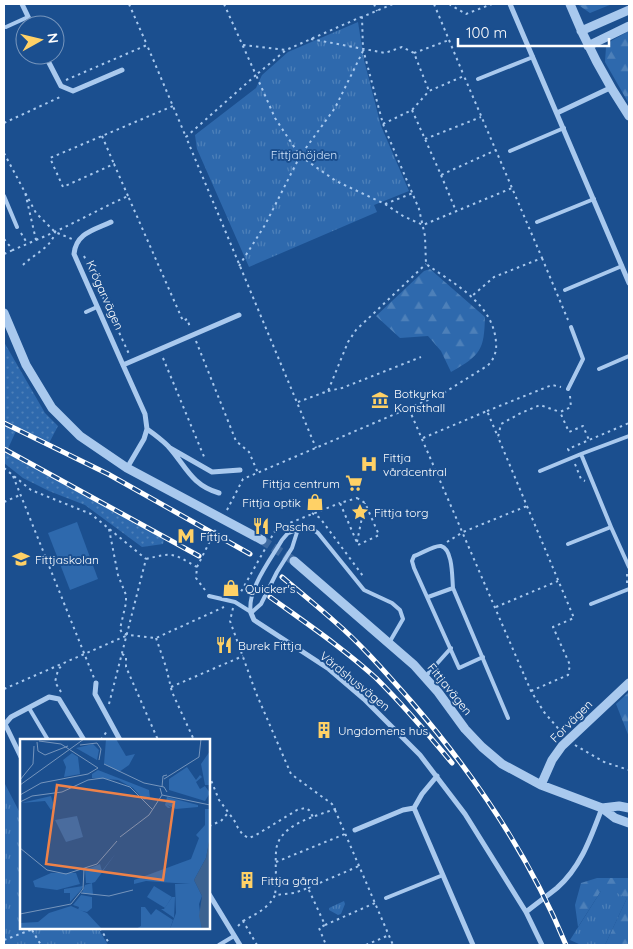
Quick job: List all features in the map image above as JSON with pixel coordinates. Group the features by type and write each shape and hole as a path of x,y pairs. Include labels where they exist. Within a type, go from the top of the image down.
{"street":[{"path":"510,4 629,284"},
{"path":"570,4 588,46 610,88 629,116"},
{"path":"581,31 629,10"},
{"path":"588,46 629,26"},
{"path":"50,65 61,86 73,91 122,70"},
{"path":"557,113 610,88"},
{"path":"78,241 81,236 111,222"},
{"name":"Krögarvägen","path":"78,241 74,254 145,414 147,429"},
{"path":"4,313 26,365 52,408 80,436 128,468 262,540"},
{"path":"123,366 239,315"},
{"path":"128,468 144,439 147,429 168,446 209,471 226,472 240,470"},
{"path":"168,446 195,481 209,491 219,493"},
{"name":"Fittjavägen","path":"294,561 390,643 425,677 466,729 482,747 502,764 541,785 602,808 615,818 629,823"},
{"name":"Värdshusvägen","path":"251,613 254,620 328,669 364,698 400,733 438,776 465,814 526,912 542,945"},
{"path":"96,683 96,694 119,739"},
{"name":"Forvägen","path":"541,785 552,760 562,746 629,683"},
{"path":"20,755 5,724 11,717 52,696 59,700 83,739"},
{"path":"414,808 422,794 438,776"},
{"name":"Fittjavägen","path":"602,808 619,806 629,808"},
{"path":"355,830 402,810 414,808"},
{"path":"414,808 473,945"},
{"path":"526,912 558,887 574,869 587,848 602,808"},
{"path":"210,896 240,945"}],"lane":[{"path":"6,27 15,23"},
{"path":"478,79 533,57"},
{"path":"510,151 564,128"},
{"path":"4,196 17,227"},
{"path":"537,222 594,198"},
{"path":"564,290 622,266"},
{"path":"86,312 97,307"},
{"path":"568,390 584,359 571,327"},
{"path":"599,369 629,356"},
{"path":"540,471 629,436"},
{"path":"581,454 629,567"},
{"path":"251,613 252,594 282,540 288,533 308,526 318,532 364,590 392,603 400,610 403,619 390,643"},
{"path":"568,544 611,527"},
{"path":"251,613 261,604 292,548 298,529"},
{"path":"482,657 459,668 414,568 412,562 414,556 439,546 448,552 453,588 508,718"},
{"path":"428,597 453,588"},
{"path":"591,604 629,589"},
{"path":"209,596 235,602 251,613"},
{"path":"425,677 450,648"},
{"path":"29,708 47,739"},
{"path":"386,898 443,875"},
{"path":"219,945 234,936"}],"path":[{"path":"129,4 147,46"},
{"path":"224,4 275,118 300,156 336,181 385,204 402,216 423,225 512,188"},
{"path":"374,4 377,11"},
{"path":"316,448 186,137 286,50 393,4"},
{"path":"434,4 571,327"},
{"path":"450,4 466,14 492,4"},
{"path":"362,18 364,49 383,124 419,209 423,225 426,264"},
{"path":"311,39 385,53 402,47 414,53 429,91"},
{"path":"414,53 449,40"},
{"path":"243,45 286,50"},
{"path":"239,266 264,225 300,156 336,108 364,49"},
{"path":"383,124 412,110 429,91 464,76"},
{"path":"4,123 60,97"},
{"path":"114,164 63,187 50,158 173,106"},
{"path":"412,110 456,211"},
{"path":"425,139 481,117"},
{"path":"102,136 183,321 187,319 189,325"},
{"path":"441,175 496,150"},
{"path":"4,153 36,213 55,232 78,241 128,353 132,356"},
{"path":"24,190 36,240"},
{"path":"385,204 413,193"},
{"path":"4,254 55,232 98,209 128,196"},
{"path":"17,227 27,243"},
{"path":"23,265 53,241 55,232"},
{"path":"4,239 13,250"},
{"path":"472,296 494,278 542,258"},
{"path":"225,513 243,479 442,394 492,362 496,345 493,324 484,308 472,296 426,264"},
{"path":"328,390 348,342 356,330 426,264"},
{"path":"198,347 236,441 249,452 258,473"},
{"path":"298,402 328,390 342,388 420,357"},
{"path":"163,358 209,471"},
{"path":"423,438 552,385 568,390 571,407 560,412 540,405 527,410 501,424 498,437"},
{"path":"409,408 532,695"},
{"path":"487,412 574,618 553,627 570,665 570,672 566,677 531,692"},
{"path":"560,412 570,432 583,426 589,440 629,423"},
{"path":"4,468 31,490 91,514 146,559"},
{"path":"13,476 96,683"},
{"path":"4,502 20,495"},
{"path":"357,498 365,503 379,535 358,545 357,543 340,503 357,498"},
{"path":"357,543 365,503"},
{"path":"439,546 463,532 527,506"},
{"path":"312,513 320,518 363,576"},
{"path":"209,596 196,578 197,567 218,526"},
{"path":"109,529 118,575 126,595 120,629 122,633 156,638 235,602"},
{"path":"146,559 165,554 174,554 197,567"},
{"path":"109,706 146,559"},
{"path":"495,608 558,581"},
{"path":"235,602 230,621 291,774 332,804 335,809 393,945"},
{"path":"4,689 128,635"},
{"path":"156,638 171,687 194,739"},
{"path":"122,654 126,656 126,667 158,739"},
{"path":"171,687 243,656"},
{"path":"210,778 219,800 243,835 249,838 297,810 305,808 309,810 313,817"},
{"path":"239,925 272,902 275,895 276,850 279,841 286,831 313,817 335,809"},
{"path":"210,826 221,821 228,813"},
{"path":"276,862 346,834"},
{"path":"275,895 294,893 359,866"},
{"path":"308,888 325,925"},
{"path":"326,945 319,928 375,903"},
{"path":"243,921 258,945"},
{"path":"4,940 34,929 42,945"},
{"path":"101,929 110,945"},
{"path":"366,945 389,935"}],"green space":[{"path":"577,4 612,4 590,13"},
{"name":"Fittjahöjden","path":"358,22 364,60 381,126 409,191 374,205 377,212 249,267 197,149 195,135 256,88 262,75 288,52"},
{"path":"629,31 629,104 605,62 606,47 611,41"},
{"path":"430,269 485,317 482,344 479,350 469,361 451,372 441,351 428,336 400,338 376,316 424,271"},
{"path":"4,342 45,413 58,426 47,447 16,431 6,453 164,539 163,544 142,547 85,505 49,491 23,478 4,463"},
{"path":"77,522 98,579 70,590 48,533"},
{"path":"629,692 629,737 616,704"},
{"path":"4,782 20,813 20,929 99,929 108,945 4,945"},
{"path":"597,878 629,878 629,945 605,945 627,898 601,891 578,927 575,905 581,883"},
{"path":"611,890 627,898 605,945 581,945 570,940 601,891"},
{"path":"344,901 345,904 341,914 338,915 329,910 329,908"}],"tunnel":[{"path":"262,540 294,561"}],"railway":[{"path":"4,423 108,474 250,554"},
{"path":"4,449 199,556"},
{"path":"282,577 364,649 434,728 478,786 517,847 535,879 566,945"},
{"path":"270,597 337,646 376,678 452,763"}],"place":[{"name":"Botkyrka Konsthall","path":"380,400"},
{"name":"Fittja vårdcentral","path":"369,464"},
{"name":"Fittja centrum","path":"354,483"},
{"name":"Fittja optik","path":"315,502"},
{"name":"Fittja torg","path":"360,512"},
{"name":"Pascha","path":"261,526"},
{"name":"Fittja","path":"186,536"},
{"name":"Fittjaskolan","path":"21,559"},
{"name":"Quicker's","path":"231,588"},
{"name":"Burek Fittja","path":"224,645"},
{"name":"Ungdomens hus","path":"324,730"},
{"name":"Fittja gård","path":"247,880"}]}
